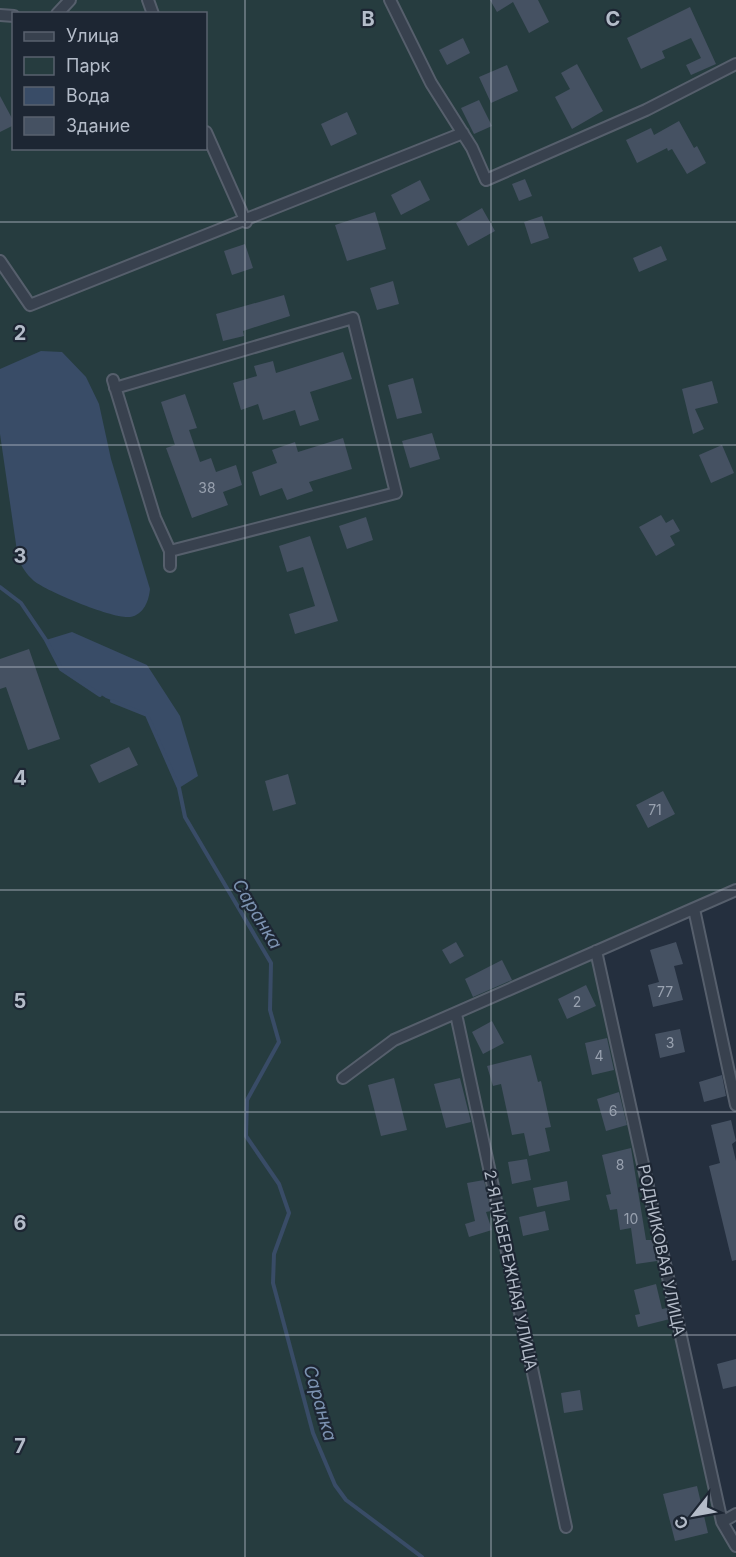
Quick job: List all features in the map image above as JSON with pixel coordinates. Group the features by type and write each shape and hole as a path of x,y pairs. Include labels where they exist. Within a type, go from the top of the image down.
{"street":[{"path":"59,12 70,0"},
{"path":"390,0 431,83 463,133 486,180 646,110 736,64"},
{"path":"0,261 30,305 246,222 463,133"},
{"path":"207,134 246,222"},
{"path":"170,551 396,493 353,318 114,384 155,518 170,551 170,566"},
{"path":"343,1078 394,1040 736,890"},
{"path":"694,909 736,1105"},
{"name":"РОДНИКОВАЯ УЛИЦА","path":"596,951 722,1522 736,1546"},
{"name":"2-Я НАБЕРЕЖНАЯ УЛИЦА","path":"456,1014 566,1527"},
{"path":"722,1522 736,1514"}],"green space":[{"path":"0,0 736,0 736,890 596,951 722,1522 736,1546 736,1557 0,1557"}],"water":[{"path":"41,351 62,352 86,377 99,404 111,459 150,589 145,606 135,616 110,614 53,592 34,581 18,558 0,434 0,369"},
{"path":"72,632 147,665 180,716 198,776 179,788 147,715 106,698 61,669 46,640"}],"building":[{"path":"490,0 538,0 549,22 529,33 513,2 497,12"},
{"path":"690,7 716,64 691,75 686,65 701,58 691,38 662,51 665,58 641,69 627,38"},
{"path":"463,38 470,53 447,65 439,50"},
{"path":"577,64 603,111 572,129 555,97 570,89 561,73"},
{"path":"507,65 518,91 491,103 479,77"},
{"path":"0,96 12,118 12,126 0,132"},
{"path":"479,100 492,126 474,134 461,108"},
{"path":"347,112 357,134 331,146 321,124"},
{"path":"679,121 694,148 697,146 706,163 687,174 672,149 668,151 667,148 637,163 626,140 651,128 654,135"},
{"path":"525,179 532,196 519,201 512,184"},
{"path":"420,180 430,200 401,215 391,195"},
{"path":"482,208 495,231 468,246 456,223"},
{"path":"375,212 386,249 347,261 335,225"},
{"path":"542,216 549,238 531,244 524,222"},
{"path":"245,244 253,268 232,275 224,251"},
{"path":"661,246 667,260 639,272 633,258"},
{"path":"393,281 399,304 377,310 370,288"},
{"path":"284,295 290,316 243,331 244,336 223,341 216,314"},
{"path":"343,352 352,379 310,392 319,420 300,426 295,410 263,420 258,404 241,410 233,383 257,376 254,366 273,361 276,373"},
{"path":"413,378 422,413 397,419 388,385"},
{"path":"712,381 718,403 695,409 704,429 693,434 682,389"},
{"path":"185,394 197,428 189,430 200,462 211,458 216,472 236,465 242,485 223,492 228,505 192,518 166,448 175,445 161,402"},
{"path":"432,433 440,459 410,468 402,441"},
{"path":"343,438 352,469 309,482 313,491 287,500 282,488 260,496 252,472 277,463 272,450 295,442 298,452"},
{"path":"722,445 734,473 711,483 699,455"},
{"path":"661,515 666,523 673,519 680,531 670,536 675,545 656,556 639,527"},
{"path":"366,517 373,540 347,549 339,526"},
{"path":"310,536 338,621 295,634 289,614 315,606 303,567 287,572 279,546"},
{"path":"29,649 60,739 28,750 6,687 0,689 0,659"},
{"path":"129,747 138,765 99,783 90,765"},
{"path":"288,774 296,804 273,811 265,781"},
{"path":"663,791 675,814 648,828 636,805"},
{"path":"456,942 464,956 450,964 442,950"},
{"path":"676,942 683,964 674,966 683,1000 653,1007 648,985 659,982 650,950"},
{"path":"502,960 512,980 473,997 465,979"},
{"path":"586,985 596,1006 567,1019 558,999"},
{"path":"492,1021 504,1043 483,1054 472,1032"},
{"path":"680,1029 685,1052 660,1058 655,1034"},
{"path":"607,1038 614,1070 592,1075 585,1043"},
{"path":"531,1055 538,1082 541,1081 551,1127 545,1128 550,1151 529,1156 524,1133 512,1135 501,1084 493,1086 487,1066"},
{"path":"722,1075 726,1096 704,1102 699,1082"},
{"path":"394,1078 407,1130 381,1136 368,1085"},
{"path":"460,1078 471,1122 446,1128 434,1084"},
{"path":"619,1092 627,1125 606,1131 597,1099"},
{"path":"731,1120 736,1141 732,1144 736,1161 736,1260 732,1261 709,1166 720,1163 711,1125"},
{"path":"631,1148 646,1240 652,1240 657,1261 636,1264 631,1228 620,1230 617,1209 610,1210 606,1195 611,1194 602,1155"},
{"path":"527,1159 531,1180 512,1184 508,1162"},
{"path":"484,1180 491,1211 486,1212 492,1230 469,1237 465,1224 475,1221 467,1183"},
{"path":"567,1181 570,1200 537,1207 533,1188"},
{"path":"545,1211 549,1230 523,1236 519,1217"},
{"path":"656,1284 662,1309 667,1308 670,1319 638,1327 635,1315 640,1314 634,1290"},
{"path":"736,1359 736,1386 723,1389 717,1364"},
{"path":"580,1390 583,1410 564,1413 561,1393"},
{"path":"697,1486 708,1533 675,1541 663,1494"}],"waterway":[{"name":"Саранка","path":"0,587 21,603 46,640 61,669 100,695"},
{"name":"Саранка","path":"112,701 147,715 179,788 185,817 271,963 270,1010 279,1042 247,1100 246,1136 279,1184 289,1213 274,1254 273,1283 313,1433 335,1485 346,1500 422,1557"}]}
